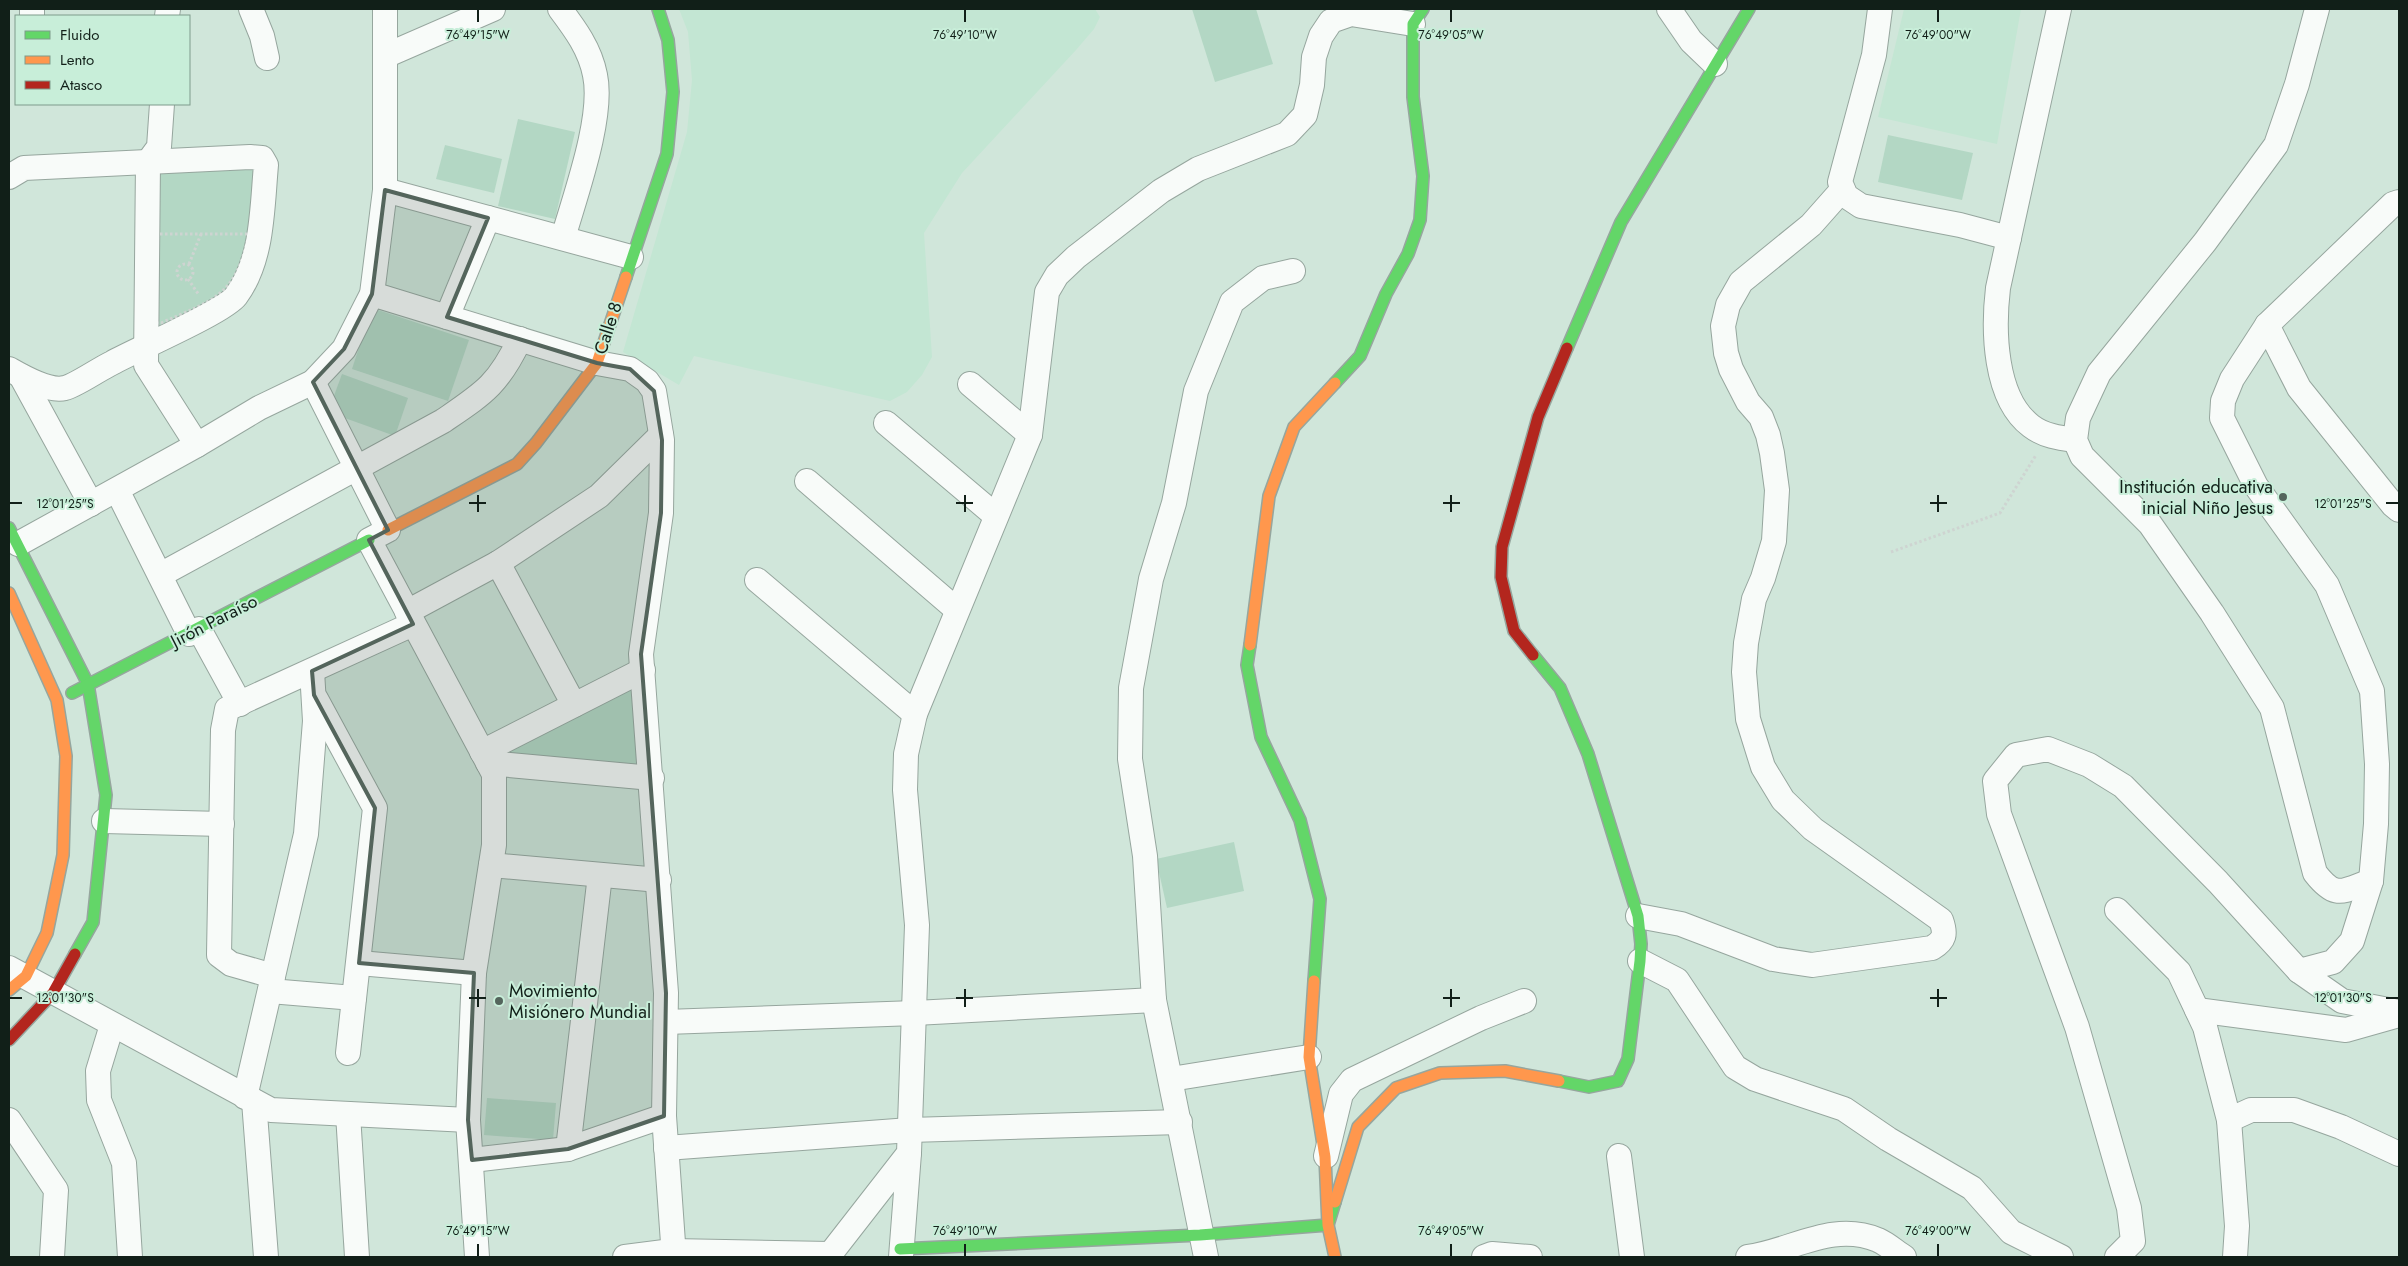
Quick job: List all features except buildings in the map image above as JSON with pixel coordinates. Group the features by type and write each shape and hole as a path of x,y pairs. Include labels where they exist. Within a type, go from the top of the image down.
{"street":[{"path":"251,9 262,36 267,58"},
{"path":"372,9 385,46"},
{"path":"9,1040 53,994 92,922 106,795 88,684 14,536 91,504 259,408 313,382 344,349 372,294 385,190 385,9"},
{"path":"385,46 494,9"},
{"path":"560,9 581,36 596,76 595,123 563,238"},
{"name":"Calle 8","path":"379,535 517,464 597,363 667,154 673,92 668,40 658,9"},
{"path":"1669,9 1691,41 1715,64"},
{"path":"1328,1225 1358,1127 1396,1088 1440,1073 1505,1072 1589,1087 1618,1082 1628,1059 1640,962 1641,944 1638,916 1588,754 1560,688 1514,631 1501,577 1502,546 1538,416 1621,222 1749,9"},
{"path":"1880,9 1874,55 1844,161 1840,182 1842,190 1850,200 1861,206 1960,225 2009,238"},
{"path":"2059,9 2009,238 1995,313 1998,358 2003,380 2016,410 2032,427 2049,435 2075,440"},
{"path":"2317,9 2297,84 2276,145 2205,242 2099,373 2078,418 2075,440 2082,456 2150,524 2212,613 2272,708 2316,874 2327,889 2340,892 2370,881"},
{"path":"1328,1225 1203,1246 900,1253 909,1153 917,925 906,790 906,754 915,714 1030,435 1048,292 1057,275 1161,191 1198,169 1287,134 1305,115 1312,85 1314,56 1320,36 1331,21 1351,14 1418,16 1413,97 1423,176 1420,220 1408,254 1386,294 1360,356 1294,426 1269,496 1247,665 1261,737 1300,820 1320,899 1309,1057 1326,1157 1328,1225 1335,1257"},
{"path":"162,105 160,147 148,162 146,365 197,445"},
{"path":"9,177 24,168 250,157 262,158 266,165 260,228 252,268 235,298 208,314 146,344 65,388 34,384 15,373"},
{"path":"385,190 631,257"},
{"path":"1638,916 1681,924 1773,959 1812,965 1932,948 1941,942 1944,937 1945,930 1941,920 1813,829 1783,800 1763,767 1748,718 1744,672 1746,643 1754,598 1763,578 1774,541 1777,490 1768,435 1761,417 1748,402 1731,369 1726,353 1723,326 1728,305 1740,282 1811,225 1842,190"},
{"path":"2299,971 2333,962 2352,941 2370,881 2376,824 2377,764 2372,691 2327,585 2256,486 2222,418 2223,401 2232,379 2267,325 2393,204 2399,202"},
{"path":"447,317 488,218"},
{"path":"1203,1246 1180,1122 1154,1000 1145,856 1130,759 1131,688 1150,579 1174,503 1196,391 1232,302 1263,278 1292,271"},
{"path":"372,294 597,363 630,369 647,381 654,391 661,435 661,513 641,654 652,778 666,993 664,1116 673,1254"},
{"path":"2267,325 2299,388 2399,510"},
{"path":"160,575 356,467 444,421 486,392 507,367 520,339"},
{"path":"15,373 91,504"},
{"path":"313,382 356,467 410,618 494,774 494,845 474,973 468,1120 477,1257"},
{"path":"970,384 1030,435"},
{"path":"886,423 996,516"},
{"path":"354,998 271,984 231,964 219,955 223,730 227,709 312,671 410,618 498,563 599,496 661,435"},
{"path":"807,481 957,610"},
{"path":"117,490 160,575 240,704"},
{"name":"Jirón Paraíso","path":"58,700 194,632 379,535"},
{"path":"498,563 574,705"},
{"path":"757,580 915,714"},
{"path":"9,593 58,700 66,756 63,855 47,933 14,978 53,994 271,1110 468,1120"},
{"path":"485,757 574,705 643,670"},
{"path":"266,1257 250,1099 271,984 306,834 315,721 312,671"},
{"path":"314,695 376,808 348,1053"},
{"path":"2118,1257 2133,1241 2129,1208 2077,1027 1998,814 1995,780 2016,755 2048,749 2089,764 2123,786 2218,882 2299,971 2342,1001 2399,1013"},
{"path":"485,757 652,778"},
{"path":"104,821 222,824"},
{"path":"492,865 659,880"},
{"path":"568,1149 600,875"},
{"path":"2117,910 2179,972 2205,1027 2229,1120 2237,1226 2235,1257"},
{"path":"359,962 474,973"},
{"path":"1640,962 1677,980 1735,1066 1755,1079 1844,1109 1888,1139 1972,1188 2011,1232 2061,1257"},
{"path":"666,1022 915,1014 1154,1000"},
{"path":"1326,1157 1341,1094 1352,1080 1482,1018 1524,1001"},
{"path":"2197,1010 2346,1030 2399,1013"},
{"path":"112,1025 98,1072 99,1100 124,1163 130,1257"},
{"path":"1171,1079 1309,1057"},
{"path":"2229,1120 2251,1110 2294,1110 2341,1127 2399,1154"},
{"path":"348,1114 357,1257"},
{"path":"472,1160 568,1149 664,1116"},
{"path":"9,1120 56,1190 52,1257"},
{"path":"666,1148 910,1130 1180,1122"},
{"path":"625,1257 673,1254 829,1256 909,1153"},
{"path":"1619,1156 1632,1257"},
{"path":"1750,1257 1819,1236 1848,1234 1878,1240 1904,1257"},
{"path":"1484,1257 1492,1254 1530,1257"}],"path":[{"path":"155,234 249,234 244,254 229,287 205,303 156,323 155,234"},
{"path":"189,264 201,234"},
{"path":"188,280 194,273 189,264"},
{"path":"189,264 181,265 177,271 180,278 188,280 205,303"},
{"path":"1891,552 2000,513 2049,435"}],"highlighted area":[{"path":"385,190 488,218 447,317 597,363 630,369 654,391 662,440 661,513 641,654 666,993 664,1116 568,1149 472,1160 468,1120 474,973 359,963 375,808 314,695 312,671 413,624 369,540 388,530 313,382 344,349 372,294"}],"shaded area":[{"path":"679,9 1095,9 1100,17 1094,29 1076,50 962,173 924,233 932,357 922,375 907,392 890,401 694,356 679,385 623,352 687,132 692,80 688,32"},
{"path":"1192,9 1256,9 1273,64 1215,82"},
{"path":"1904,9 2021,9 1997,144 1878,117"},
{"path":"518,119 575,132 555,219 498,206"},
{"path":"1888,135 1973,153 1962,200 1878,182"},
{"path":"445,145 502,159 494,193 436,179"},
{"path":"251,164 258,170 248,255 223,300 161,327 152,326 154,167"},
{"path":"372,308 469,340 448,401 352,369"},
{"path":"342,374 408,398 395,436 328,412"},
{"path":"629,689 635,690 639,765 632,768 515,757 510,752 508,746"},
{"path":"1234,842 1244,891 1167,908 1156,859"},
{"path":"487,1098 556,1103 553,1140 484,1135"}],"traffic: fast":[{"path":"626,277 667,154 673,92 668,40 658,9"},
{"path":"1335,383 1360,356 1386,294 1408,254 1420,220 1423,176 1413,97 1413,24 1423,9"},
{"path":"1567,348 1621,222 1749,9"},
{"path":"9,528 88,684 106,795 93,922 75,954"},
{"path":"72,693 369,540"},
{"path":"1250,645 1247,665 1261,737 1300,820 1320,899 1314,981"},
{"path":"1533,655 1560,688 1588,754 1638,916 1641,944 1628,1059 1618,1081 1589,1087 1559,1081"},
{"path":"900,1249 1200,1235 1328,1225 1335,1202"}],"traffic: slow":[{"path":"388,530 517,464 536,443 597,363 626,277"},
{"path":"1250,645 1269,496 1294,427 1335,383"},
{"path":"9,593 57,700 66,756 63,855 47,933 26,976 9,990"},
{"path":"1314,981 1309,1057 1325,1157 1328,1225 1335,1257"},
{"path":"1335,1202 1358,1127 1396,1088 1440,1073 1505,1071 1559,1081"}],"traffic: jam":[{"path":"1533,655 1514,631 1501,577 1502,547 1538,417 1567,348"},
{"path":"9,1040 53,993 75,954"}],"place":[{"name":"Institución educativa inicial Niño Jesus","path":"2283,497"},
{"name":"Movimiento Misiónero Mundial","path":"499,1001"}]}
